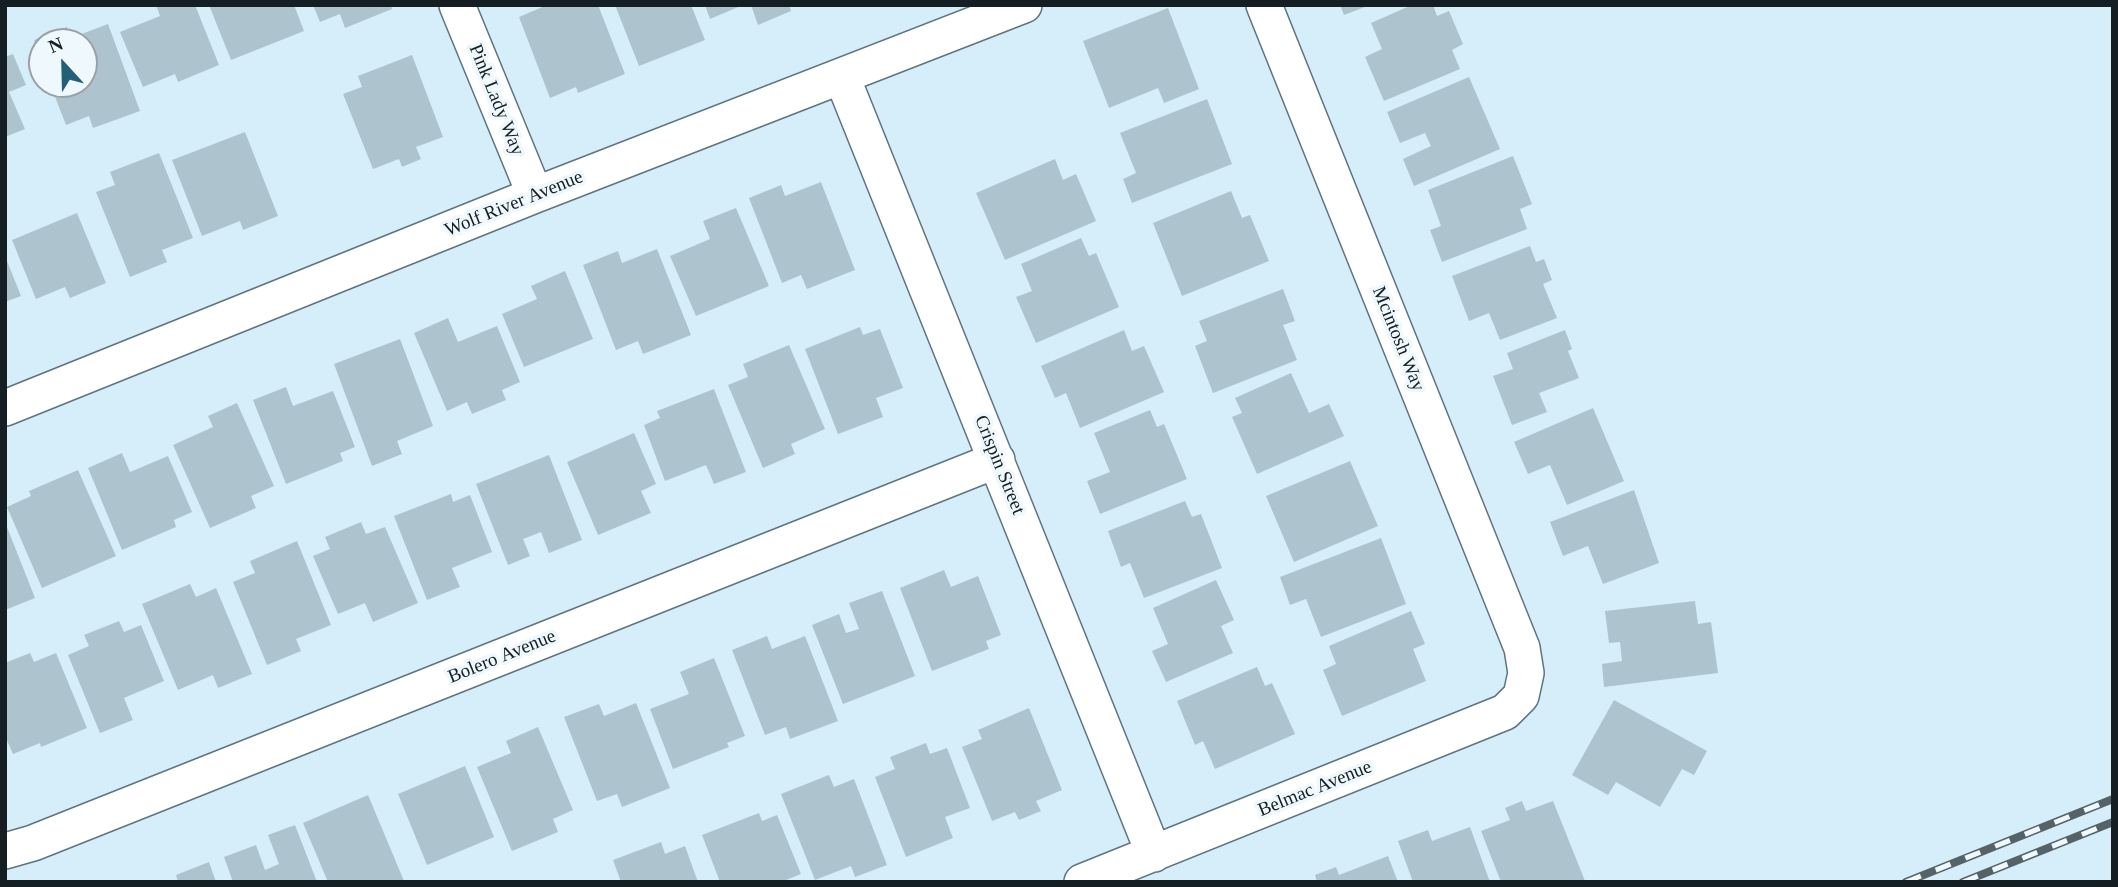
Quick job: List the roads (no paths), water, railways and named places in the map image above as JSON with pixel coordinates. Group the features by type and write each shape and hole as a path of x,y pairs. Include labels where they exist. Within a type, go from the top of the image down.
{"street":[{"name":"Pink Lady Way","path":"457,5 535,195"},
{"name":"Wolf River Avenue","path":"5,408 535,195 1024,5"},
{"name":"Mcintosh Way","path":"1264,5 1517,635 1526,673"},
{"name":"Crispin Street","path":"842,77 1154,854"},
{"name":"Bolero Avenue","path":"5,851 46,838 997,460"},
{"name":"Belmac Avenue","path":"1082,882 1505,712 1521,695 1526,673"}],"railway":[{"path":"1906,882 2113,799"},
{"path":"1963,882 2113,822"}]}
